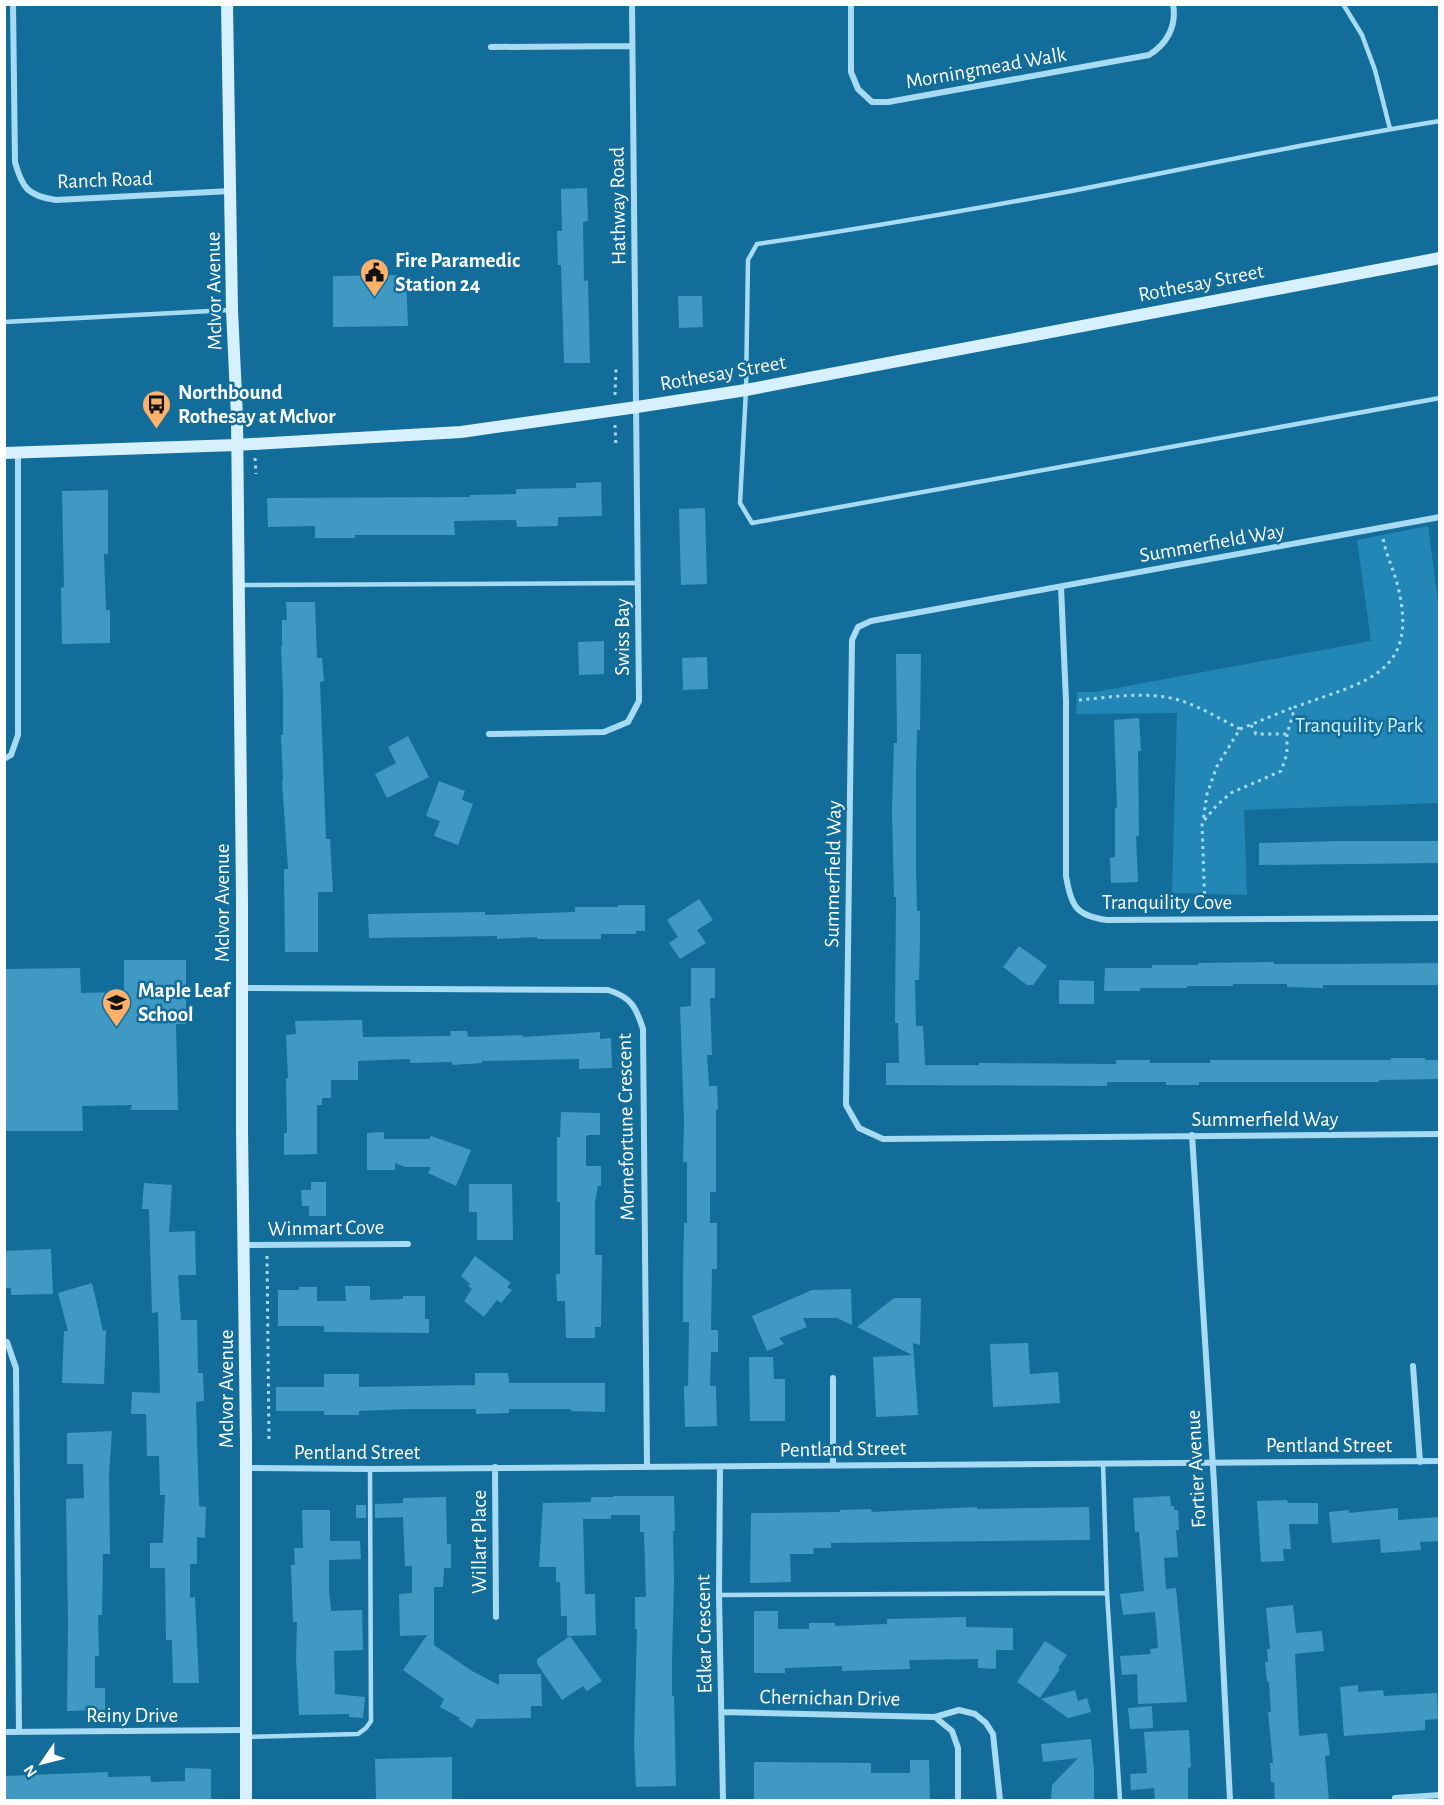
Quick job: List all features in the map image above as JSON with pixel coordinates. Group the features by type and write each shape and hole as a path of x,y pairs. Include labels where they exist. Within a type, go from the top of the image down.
{"street":[{"name":"Ranch Road","path":"13,4 15,162 19,177 27,191 41,198 56,200 232,191"},
{"name":"McIvor Avenue","path":"227,4 232,191 232,310 237,417 243,988 242,1131 245,1245 246,1800"},
{"name":"Hathway Road","path":"632,4 637,407"},
{"name":"Morningmead Walk","path":"851,4 851,72 858,89 872,102 888,102 1149,55 1168,39 1173,22 1173,4"},
{"path":"491,47 632,46"},
{"name":"Rothesay Street","path":"11,453 236,445 461,432 746,390 1440,258"},
{"name":"Swiss Bay","path":"489,734 604,732 628,722 639,701 637,407"},
{"path":"4,759 11,755 18,735 11,453"},
{"name":"Summerfield Way","path":"1440,517 871,621 858,627 852,640 846,1105 859,1128 884,1139 1440,1134"},
{"name":"Tranquility Cove","path":"1061,587 1066,701 1066,876 1070,895 1078,911 1092,918 1107,920 1440,918"},
{"name":"Mornefortune Crescent","path":"243,988 608,990 620,993 636,1008 643,1029 646,1467"},
{"name":"Fortier Avenue","path":"1192,1136 1230,1800"},
{"name":"Winmart Cove","path":"245,1245 408,1244"},
{"path":"4,1341 7,1342 16,1368 19,1732"},
{"path":"1413,1366 1420,1462"},
{"path":"833,1378 833,1465"},
{"name":"Pentland Street","path":"246,1468 1440,1461"},
{"name":"Willart Place","path":"495,1467 496,1617"},
{"name":"Edkar Crescent","path":"720,1467 719,1594 723,1800"},
{"name":"Chernichan Drive","path":"723,1712 935,1717 959,1710 975,1714 986,1722 993,1734 1000,1800"},
{"path":"935,1717 952,1731 958,1748 958,1800"},
{"name":"Reiny Drive","path":"4,1732 246,1733"},
{"path":"1395,1798 1440,1795"}],"lane":[{"path":"1343,4 1362,35 1375,70 1390,129"},
{"path":"1440,121 864,229 758,244 748,260 746,390 740,503 752,523 1440,398"},
{"path":"4,322 232,310"},
{"path":"238,585 638,582"},
{"path":"1103,1463 1107,1593 1120,1800"},
{"path":"246,1733 358,1734 371,1721 370,1469"},
{"path":"719,1594 1107,1593"}],"path":[{"path":"1205,919 1202,823 1207,794 1217,766 1240,729 1373,676 1389,665 1399,650 1403,629 1399,587 1384,545 1381,528"},
{"path":"1066,701 1146,695 1163,697 1184,702 1240,729"},
{"path":"1202,823 1217,805 1232,793 1281,771 1287,754 1287,734 1294,707"},
{"path":"1251,725 1256,734 1287,734"},
{"path":"267,1245 269,1440"}],"green space":[{"name":"Tranquility Park","path":"1428,526 1440,617 1439,803 1244,810 1247,895 1172,893 1177,713 1076,714 1077,692 1095,692 1371,641 1357,540"}],"building":[{"path":"587,188 588,221 583,222 584,281 588,280 590,363 564,363 561,265 558,265 557,231 562,231 561,189"},
{"path":"406,275 408,326 333,327 333,276"},
{"path":"678,296 702,296 703,327 679,328"},
{"path":"601,482 602,516 558,517 558,526 517,527 516,520 454,521 455,535 355,535 355,538 315,538 315,526 268,527 267,498 470,497 470,495 516,494 516,489 576,488 576,483"},
{"path":"108,490 108,554 104,554 106,610 110,610 110,643 62,644 61,588 64,587 62,491"},
{"path":"705,508 707,584 681,585 679,509"},
{"path":"286,602 315,602 317,658 322,658 324,681 320,682 326,839 330,839 333,892 318,892 318,952 285,952 284,869 288,869 282,781 281,646 282,620 287,620"},
{"path":"604,641 604,674 579,675 578,642"},
{"path":"896,654 921,654 920,730 917,730 916,771 917,911 920,911 920,939 919,980 915,980 916,1026 923,1026 925,1065 1116,1064 1116,1060 1150,1060 1150,1063 1210,1063 1210,1060 1425,1058 1425,1060 1440,1060 1440,1079 1379,1080 1379,1082 1199,1082 1199,1085 1166,1085 1166,1082 1107,1082 1107,1086 886,1085 886,1063 899,1063 898,1023 895,1023 896,897 894,897 892,810 894,743 897,743"},
{"path":"707,657 708,689 683,690 682,658"},
{"path":"1139,718 1141,751 1138,751 1139,836 1136,836 1138,882 1111,883 1110,858 1115,857 1115,808 1117,808 1114,720"},
{"path":"408,736 429,777 387,798 375,774 396,763 388,747"},
{"path":"439,781 465,791 462,800 473,804 458,845 434,836 440,821 426,816"},
{"path":"1440,841 1440,863 1259,865 1259,843"},
{"path":"699,899 713,920 697,930 706,943 680,959 669,943 678,937 667,920"},
{"path":"618,905 645,905 645,931 636,931 636,934 601,934 601,939 537,939 537,937 497,939 497,936 369,938 368,914 485,912 485,915 575,912 575,907 618,907"},
{"path":"1019,946 1047,966 1033,985 1027,985 1003,967"},
{"path":"124,960 186,960 186,1024 176,1024 178,1110 130,1110 132,1105 82,1106 83,1131 4,1131 4,969 80,968 81,993 124,992"},
{"path":"1274,962 1274,964 1440,963 1440,985 1323,985 1323,988 1287,987 1287,984 1233,984 1233,986 1104,991 1105,968"},
{"path":"691,968 715,968 715,998 710,998 712,1055 707,1055 709,1086 717,1086 718,1109 716,1110 716,1192 710,1192 710,1223 717,1223 717,1269 712,1269 711,1330 718,1330 718,1352 711,1352 710,1386 716,1386 717,1426 685,1427 684,1386 688,1386 689,1322 683,1322 687,1162 683,1162 684,1119 680,1007 691,1006"},
{"path":"1059,980 1094,981 1094,1004 1059,1004"},
{"path":"362,1020 363,1037 451,1036 450,1031 467,1031 468,1037 523,1035 523,1037 600,1032 600,1039 611,1038 612,1068 579,1069 579,1059 482,1061 482,1063 452,1065 452,1062 410,1063 410,1059 358,1061 358,1080 331,1080 331,1098 322,1098 322,1105 317,1105 317,1154 284,1155 284,1133 287,1133 286,1078 288,1078 286,1035 296,1034 295,1021"},
{"path":"561,1112 600,1113 600,1135 586,1137 586,1166 601,1166 601,1186 598,1186 595,1202 595,1255 602,1255 601,1327 595,1327 595,1338 566,1338 565,1301 557,1301 556,1274 560,1274 560,1202 557,1202 557,1137 560,1137"},
{"path":"384,1132 384,1139 429,1139 431,1136 471,1150 456,1186 428,1173 431,1167 405,1167 395,1163 395,1170 367,1170 367,1133"},
{"path":"311,1182 326,1182 326,1216 309,1216 309,1206 302,1206 301,1190 311,1190"},
{"path":"144,1183 172,1185 169,1232 195,1231 196,1275 178,1275 181,1320 197,1320 198,1373 203,1373 204,1401 196,1402 199,1506 206,1507 205,1538 197,1537 197,1564 190,1564 190,1598 195,1597 199,1683 173,1683 172,1640 166,1640 165,1568 150,1568 150,1543 163,1543 165,1495 160,1495 159,1456 147,1456 146,1414 131,1414 132,1392 160,1393 158,1312 152,1313 149,1209 142,1209"},
{"path":"469,1184 512,1184 513,1240 477,1240 477,1212 469,1212"},
{"path":"51,1249 53,1294 11,1295 11,1288 4,1288 4,1251"},
{"path":"475,1256 511,1283 507,1287 512,1290 501,1303 497,1300 484,1317 464,1301 472,1289 461,1276"},
{"path":"92,1283 103,1331 106,1330 104,1384 62,1383 64,1331 68,1331 58,1293"},
{"path":"345,1286 370,1286 370,1300 425,1296 425,1319 429,1319 429,1333 324,1332 324,1326 278,1326 278,1290 317,1287 317,1301 346,1301"},
{"path":"851,1289 852,1325 837,1318 803,1318 807,1327 779,1338 784,1344 767,1351 752,1316 812,1290"},
{"path":"894,1298 921,1298 920,1345 913,1343 918,1415 876,1417 873,1357 912,1355 857,1327"},
{"path":"1028,1343 1030,1374 1058,1372 1060,1403 993,1407 990,1344"},
{"path":"749,1357 773,1357 774,1379 785,1379 785,1421 750,1421"},
{"path":"475,1373 508,1373 509,1383 605,1383 605,1412 571,1411 571,1409 509,1409 509,1413 476,1414 476,1409 408,1409 359,1411 359,1415 324,1415 324,1411 276,1411 276,1387 324,1387 324,1374 359,1374 359,1387 475,1385"},
{"path":"112,1431 109,1475 110,1554 103,1554 102,1615 98,1615 99,1656 95,1656 95,1688 105,1688 105,1710 67,1711 66,1499 84,1498 83,1464 67,1464 67,1433"},
{"path":"674,1496 672,1696 674,1696 676,1786 636,1787 634,1745 637,1629 635,1629 635,1597 646,1597 644,1532 640,1532 640,1515 611,1515 611,1519 583,1519 585,1594 595,1594 596,1635 567,1636 567,1616 561,1616 560,1582 556,1582 556,1567 539,1567 543,1503 591,1502 591,1497"},
{"path":"1170,1496 1171,1506 1174,1506 1174,1510 1178,1510 1179,1530 1176,1530 1178,1557 1164,1558 1166,1589 1176,1588 1187,1702 1138,1704 1137,1674 1122,1675 1120,1656 1151,1654 1150,1649 1158,1648 1155,1612 1123,1615 1120,1594 1144,1591 1139,1532 1135,1532 1133,1498"},
{"path":"446,1497 447,1544 451,1544 451,1568 444,1568 443,1587 434,1587 434,1645 472,1671 499,1685 499,1674 541,1674 542,1706 531,1706 531,1718 477,1719 472,1728 440,1707 444,1699 403,1670 427,1635 400,1636 399,1594 412,1593 412,1566 405,1566 403,1517 375,1518 375,1504 403,1503 403,1498"},
{"path":"1287,1500 1288,1503 1318,1503 1318,1524 1289,1524 1291,1549 1283,1549 1284,1561 1261,1562 1257,1501"},
{"path":"356,1505 366,1505 366,1518 356,1518"},
{"path":"977,1507 977,1509 1089,1507 1090,1540 831,1543 831,1548 813,1548 814,1554 790,1554 791,1582 750,1583 751,1513 840,1512 840,1510 871,1509 872,1512"},
{"path":"1398,1508 1398,1520 1440,1517 1440,1541 1420,1542 1421,1550 1381,1553 1380,1539 1332,1543 1329,1512 1349,1510 1349,1513"},
{"path":"302,1510 330,1510 330,1541 360,1541 361,1559 329,1560 329,1589 331,1611 362,1610 363,1650 334,1651 335,1694 365,1697 363,1718 349,1717 349,1714 299,1715 297,1622 293,1622 291,1565 295,1565 294,1548 303,1548"},
{"path":"1293,1605 1296,1633 1322,1631 1324,1651 1295,1654 1299,1736 1327,1733 1330,1755 1325,1756 1329,1800 1275,1800 1274,1782 1271,1782 1270,1763 1273,1763 1268,1712 1271,1712 1265,1662 1268,1662 1267,1649 1270,1649 1266,1608"},
{"path":"754,1611 778,1611 778,1629 809,1629 809,1623 835,1623 835,1626 887,1624 887,1619 966,1617 966,1627 1013,1628 1013,1650 996,1650 996,1669 978,1668 978,1659 909,1660 910,1669 842,1671 842,1666 785,1668 785,1673 754,1673"},
{"path":"570,1636 602,1681 587,1691 583,1686 562,1700 537,1664 537,1659"},
{"path":"1045,1641 1067,1655 1040,1698 1017,1682"},
{"path":"1358,1685 1358,1692 1383,1690 1384,1696 1437,1693 1438,1719 1425,1720 1425,1730 1344,1736 1340,1687"},
{"path":"1075,1690 1078,1701 1087,1698 1091,1712 1068,1718 1041,1699"},
{"path":"1152,1706 1153,1728 1130,1729 1128,1708"},
{"path":"1189,1730 1191,1767 1188,1768 1188,1800 1155,1800 1154,1788 1131,1790 1130,1774 1147,1773 1144,1732"},
{"path":"1091,1739 1094,1800 1051,1800 1052,1785 1078,1758 1043,1762 1041,1744"},
{"path":"452,1757 452,1800 376,1800 375,1759"},
{"path":"910,1760 929,1760 930,1800 754,1800 754,1762 871,1763 871,1773 910,1773"},
{"path":"185,1768 211,1769 211,1800 4,1800 4,1776 108,1772 108,1777 150,1776 151,1782 185,1781"}],"place":[{"name":"Fire Paramedic Station 24","path":"374,298"},
{"name":"Northbound Rothesay at McIvor","path":"157,430"},
{"name":"Maple Leaf School","path":"117,1028"}]}
